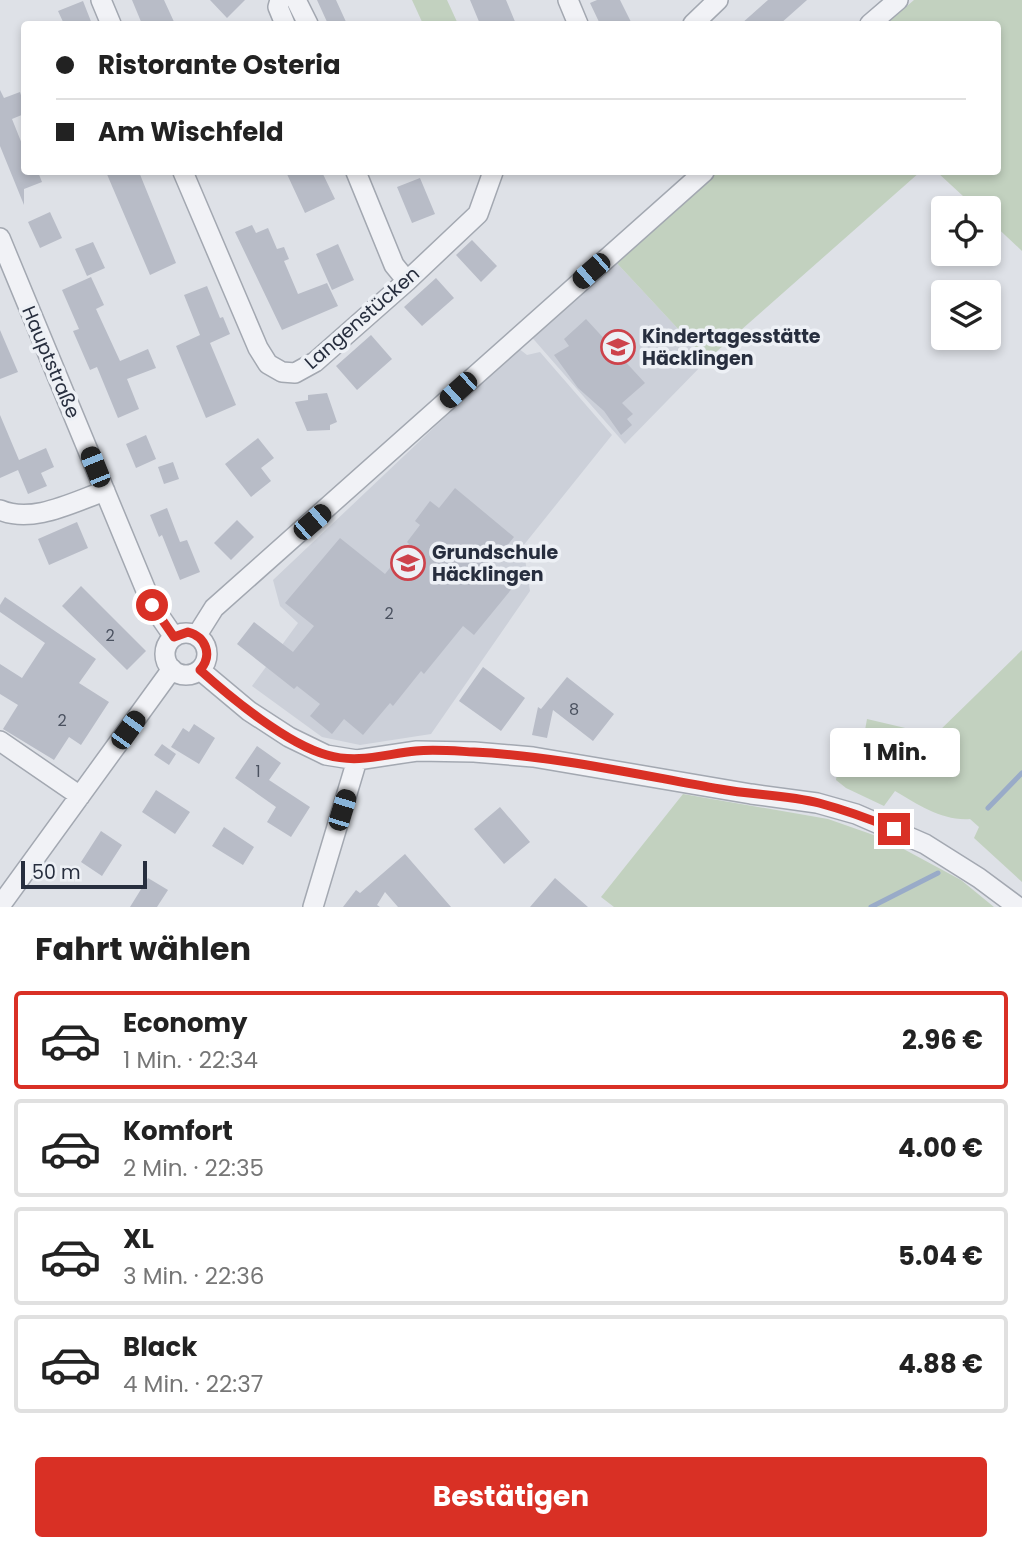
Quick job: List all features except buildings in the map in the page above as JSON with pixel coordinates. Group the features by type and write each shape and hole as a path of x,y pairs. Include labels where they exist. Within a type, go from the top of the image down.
{"street":[{"path":"101,0 110,21"},
{"path":"279,0 278,8 284,21"},
{"path":"296,0 306,21"},
{"path":"568,0 577,21"},
{"path":"696,21 718,0"},
{"path":"874,21 898,0"},
{"name":"Langenstücken","path":"184,175 258,348 268,364 282,372 295,373 315,362 478,214 492,175"},
{"path":"357,175 394,265 407,281"},
{"path":"197,635 214,608 701,175"},
{"name":"Hauptstraße","path":"0,238 152,605 174,637"},
{"path":"0,510 10,515 30,515 105,491"},
{"path":"183,633 197,635 208,652 205,665 195,673 183,675 172,669 165,652 174,637 183,633"},
{"path":"0,905 172,669"},
{"path":"200,670 249,711 289,737 326,755 357,760 417,751 533,757 817,803 856,814 925,844 979,878 1018,907"},
{"path":"0,741 80,796"},
{"path":"313,907 357,760"}],"shaded area":[{"name":"Kindertagesstätte Häcklingen","path":"613,259 707,360 625,444 529,334"},
{"name":"Grundschule Häcklingen","path":"518,348 527,355 540,352 612,435 523,546 530,591 431,734 360,745 322,737 252,686 298,623 280,606 273,580"}],"green space":[{"path":"412,0 447,0 457,21 422,21"},
{"path":"914,0 1022,0 1022,251 1001,231 1001,196 963,196 940,175 1001,175 1001,21 890,21"},
{"path":"711,175 917,175 707,360 613,259"},
{"path":"1022,650 1022,882 974,838 979,827 970,819 940,815 895,791 884,806 846,788 836,780 838,766 858,769 867,719 935,735"},
{"path":"683,794 828,819 885,839 961,880 994,907 614,907 601,897"}],"waterway":[{"path":"988,808 1022,773"},
{"path":"871,907 938,873"}],"place":[{"name":"Kindertagesstätte Häcklingen","path":"618,347"},
{"name":"Grundschule Häcklingen","path":"408,563"}],"route":[{"path":"152,605 174,637 188,632 202,639 208,652 205,665 200,670 211,680 249,711 289,737 326,755 357,760 417,751 533,757 817,803 894,829"}]}
